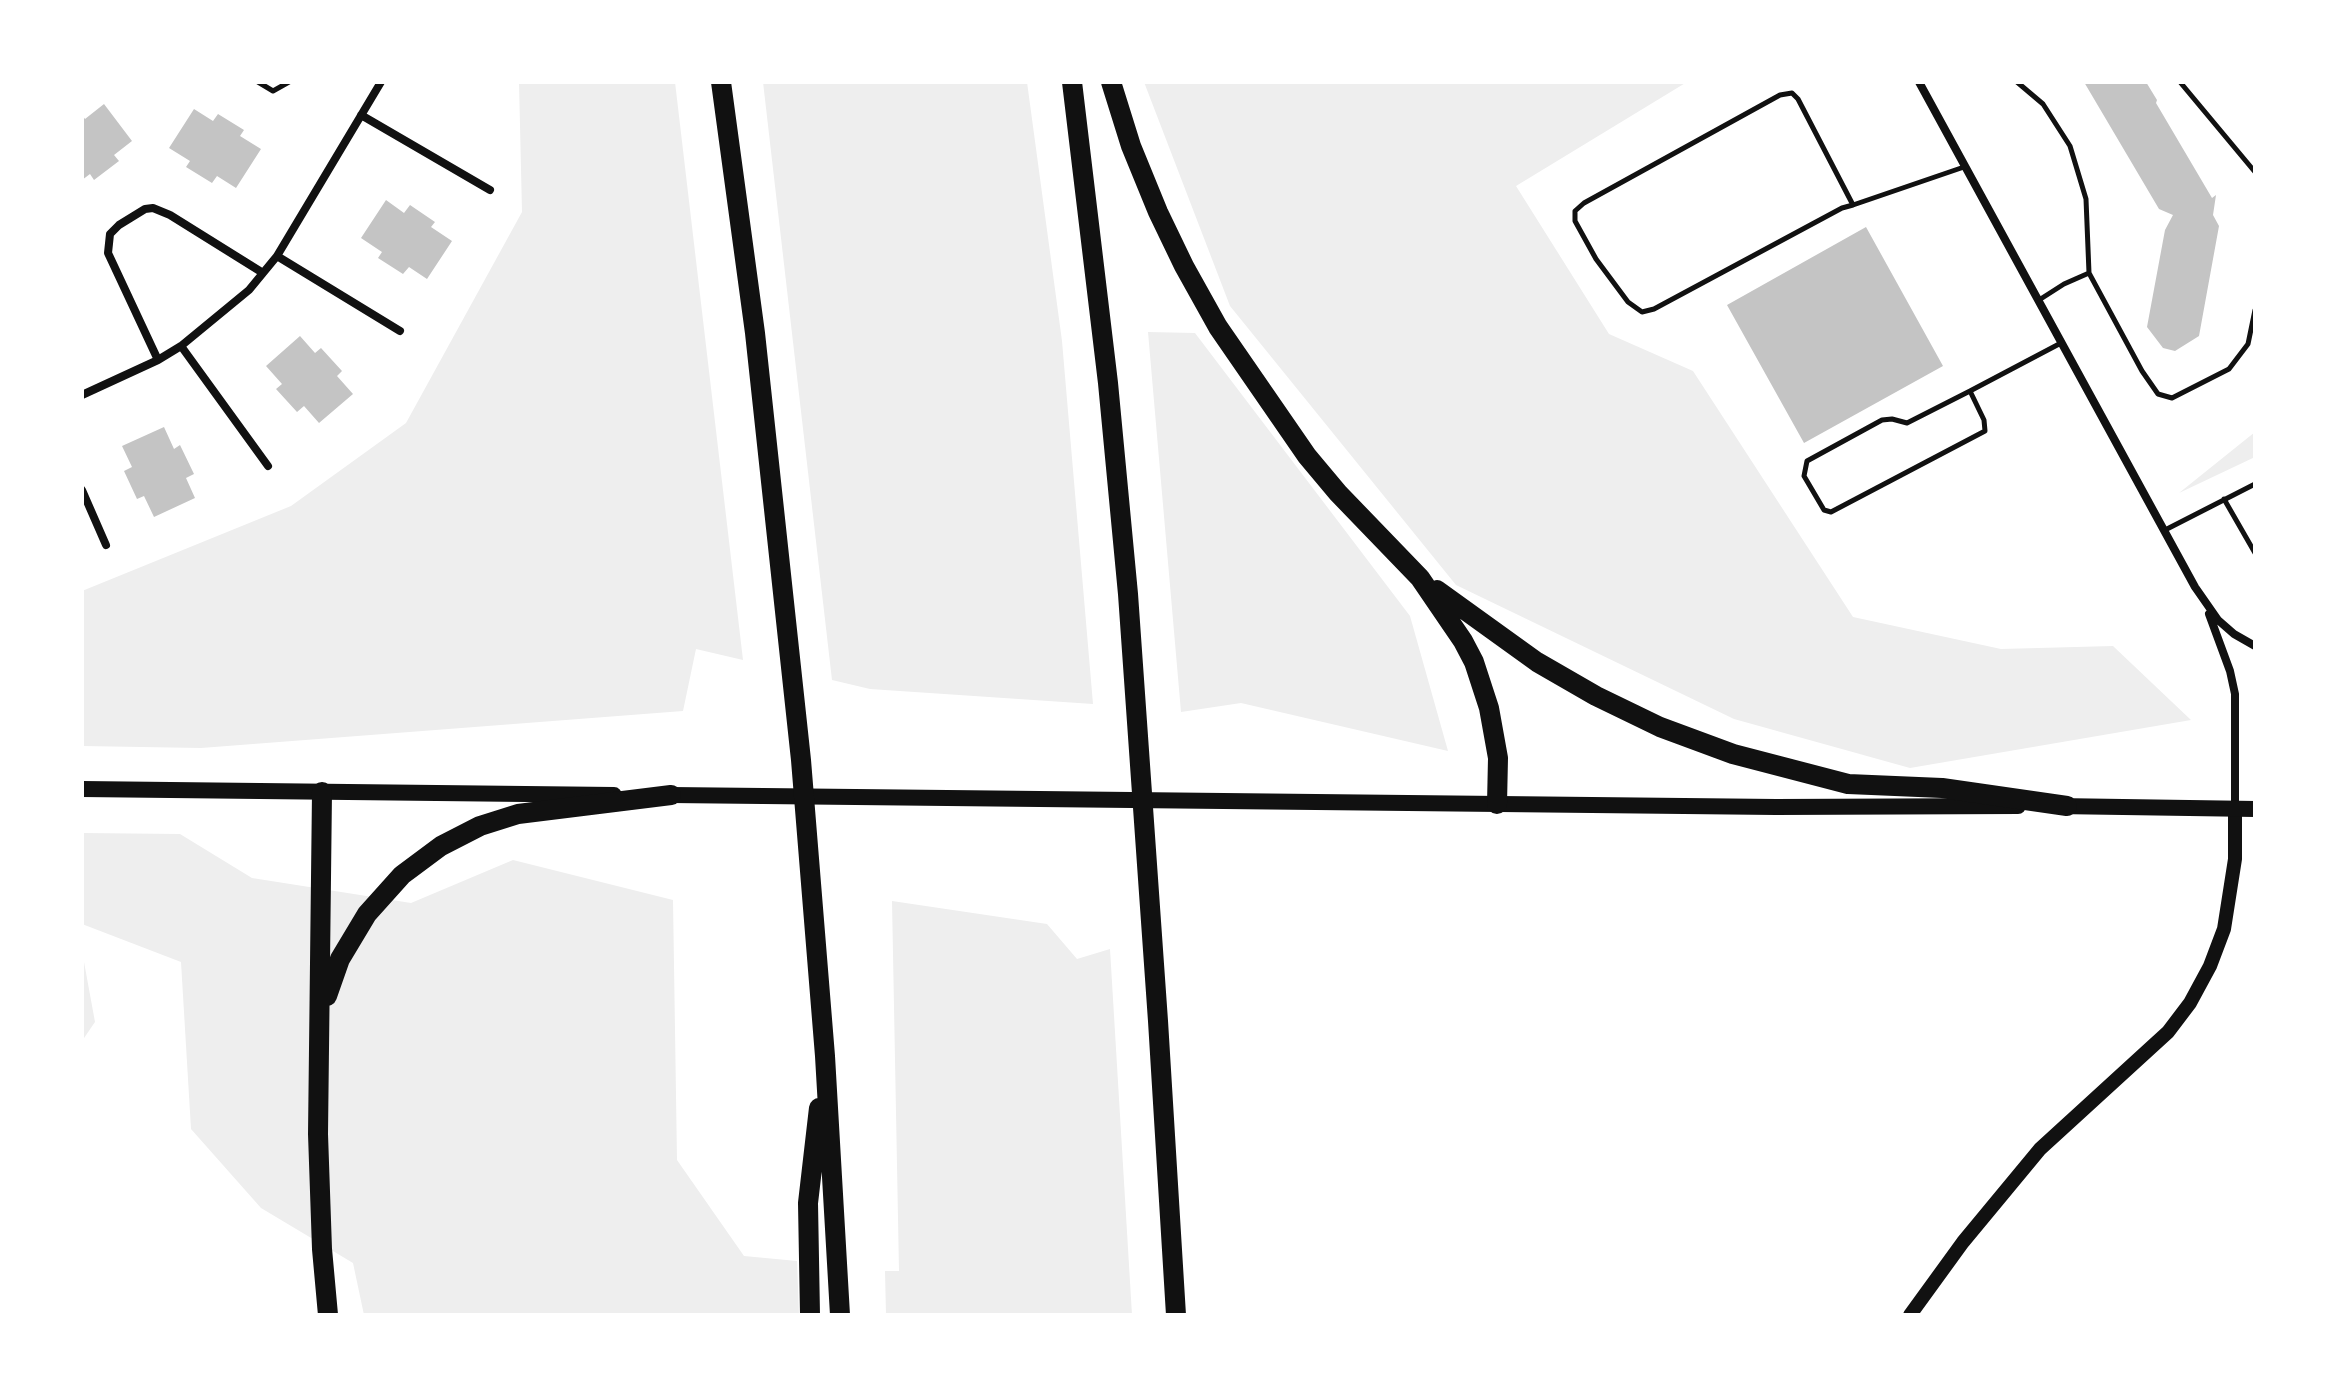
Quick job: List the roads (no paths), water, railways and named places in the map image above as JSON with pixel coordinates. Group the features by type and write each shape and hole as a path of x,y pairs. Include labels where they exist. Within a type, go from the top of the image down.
{"highway":[{"path":"721,82 755,333 801,760 825,1056 840,1315"},
{"path":"1072,82 1108,383 1137,714 1176,1315"},
{"path":"1111,82 1131,146 1158,212 1218,327 1307,456 1420,578 1463,641 1483,687 1498,758 1497,804"},
{"path":"1420,578 1519,650 1586,690 1660,727 1733,754 1848,784 1942,788 2067,806"},
{"path":"322,792 319,1177 328,1315"},
{"path":"321,1015 340,959 367,914 402,875 441,846 480,826 518,814 671,795"},
{"path":"810,1315 808,1203 825,1056"}],"main road":[{"path":"82,789 2255,809"}],"street":[{"path":"82,395 181,346 219,316 263,273 277,256 381,82"},
{"path":"1910,1315 1963,1242 2040,1149 2168,1032 2190,1003 2218,950 2235,859 2235,694 2206,605 1919,82"},
{"path":"361,115 490,190"},
{"path":"158,360 108,253 110,234 119,225 138,212 153,208 170,215 263,273"},
{"path":"277,256 400,331"},
{"path":"181,346 268,466"},
{"path":"82,490 106,545"},
{"path":"2206,605 2234,634 2255,646"}],"lane":[{"path":"258,82 273,91 289,82"},
{"path":"2017,82 2043,104 2070,146 2086,199 2089,273 2142,371 2158,394 2172,398 2229,369 2248,344 2255,310"},
{"path":"2180,82 2191,99 2255,172"},
{"path":"1853,205 1792,93 1780,95 1584,203 1575,211 1575,221 1596,259 1628,302 1642,312 1654,309 1744,259 1853,205 1965,167"},
{"path":"2038,301 2089,273"},
{"path":"1970,391 1984,420 1985,431 1831,512 1824,510 1804,476 1807,461 1882,420 1907,423 2061,343"},
{"path":"2164,530 2255,484"},
{"path":"2224,499 2255,553"}]}
